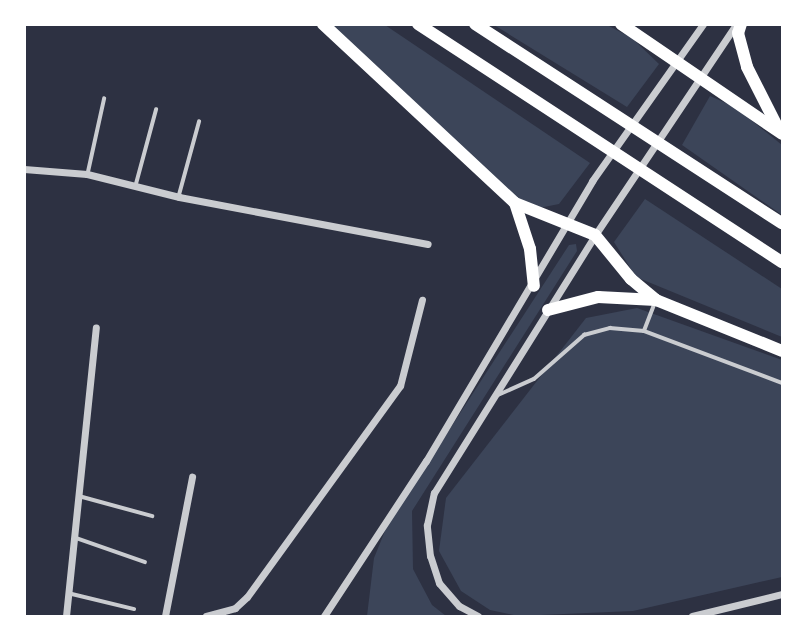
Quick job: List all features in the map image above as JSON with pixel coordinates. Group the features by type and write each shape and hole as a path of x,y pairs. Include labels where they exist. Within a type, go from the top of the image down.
{"main road":[{"path":"323,24 515,203 595,235 631,279 656,300 782,351"},
{"path":"418,24 590,141 690,200 782,262"},
{"path":"475,24 782,223"},
{"path":"621,24 703,76 781,132"},
{"path":"741,24 738,33 747,67 781,132"},
{"path":"515,203 530,249 534,286"},
{"path":"548,310 598,297 656,300"}],"street":[{"path":"324,617 534,286 567,223 703,24"},
{"path":"478,617 459,606 439,583 430,556 427,525 434,493 447,467 498,395 595,235 736,24"},
{"path":"24,169 87,174 136,184 179,197 428,244"},
{"path":"206,617 235,608 247,597 400,386 422,300"},
{"path":"66,617 66,592 96,328"},
{"path":"164,617 192,477"},
{"path":"692,617 782,594"}],"lane":[{"path":"87,174 104,99"},
{"path":"136,184 156,110"},
{"path":"179,197 199,122"},
{"path":"644,331 656,300"},
{"path":"498,395 534,379 592,330 644,331 782,383"},
{"path":"77,495 152,516"},
{"path":"74,538 145,562"},
{"path":"66,592 134,609"}],"shaded area":[{"path":"327,25 385,25 590,163 559,204 539,208 521,202"},
{"path":"494,25 607,25 632,38 659,64 627,107"},
{"path":"710,96 735,107 782,145 782,215 682,145"},
{"path":"645,199 782,289 782,337 636,277 614,242"},
{"path":"576,244 577,251 412,511 413,569 432,605 446,616 367,616 374,558 387,526 569,245"},
{"path":"637,308 782,360 782,577 633,611 518,616 490,610 461,591 439,551 446,498 586,318"}]}
